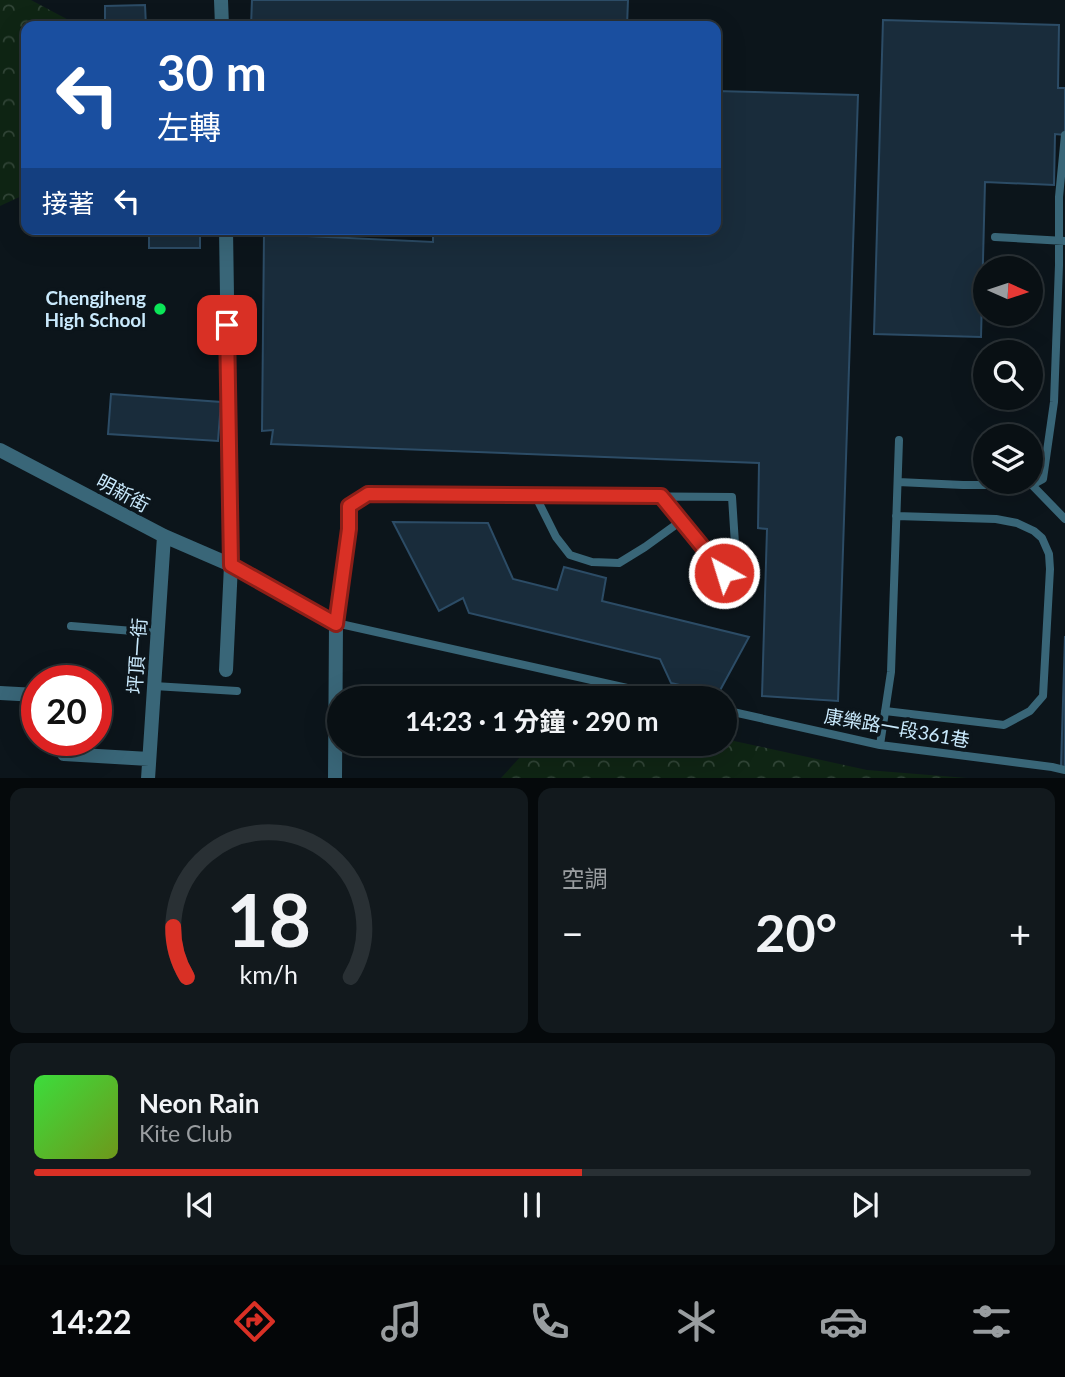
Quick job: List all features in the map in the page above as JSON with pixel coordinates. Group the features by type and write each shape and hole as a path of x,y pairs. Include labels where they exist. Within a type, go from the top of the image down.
{"street":[{"path":"221,0 222,21"},
{"path":"226,235 231,565 226,670"},
{"name":"明新街","path":"0,450 164,536 231,565 336,624"},
{"name":"坪頂一街","path":"148,778 164,536"},
{"path":"335,778 336,624"},
{"path":"0,692 21,694"},
{"path":"98,756 149,759"}],"lane":[{"path":"1043,479 1054,402 1062,240 1059,197 1065,135"},
{"path":"995,237 1062,240"},
{"path":"880,745 891,672 899,440"},
{"path":"898,482 973,485"},
{"path":"618,686 336,624 349,529 349,506 368,494 661,496 732,497 738,591 661,496"},
{"path":"1041,494 1065,519"},
{"path":"535,495 556,537 570,555 592,562 619,563 681,521"},
{"path":"885,710 1004,725 1030,711 1043,696 1050,569 1049,554 1042,538 1017,523 996,519 896,516"},
{"path":"71,626 158,632"},
{"path":"154,686 237,691"},
{"name":"康樂路一段361巷","path":"737,713 880,745 1065,770"}],"green space":[{"path":"0,0 31,0 70,21 21,21 21,196 0,206"},
{"path":"737,742 867,770 967,778 501,778 521,756 737,756"}],"building":[{"path":"252,0 628,0 627,21 251,21"},
{"path":"145,5 146,21 105,21 105,6"},
{"path":"883,20 1059,25 1058,88 1065,88 1065,135 1055,134 1054,185 985,182 983,256 973,256 973,326 981,326 981,337 874,334"},
{"path":"721,91 858,95 838,701 762,696 767,529 758,528 759,463 271,444 273,430 262,431 264,235 433,242 433,235 721,235"},
{"path":"149,235 200,235 200,248 149,248"},
{"path":"111,394 221,402 218,441 108,434"},
{"path":"393,522 488,523 513,579 557,590 564,567 606,578 602,601 749,637 722,686 684,686 671,683 660,659 469,613 463,598 439,611"},
{"path":"1065,636 1065,767 1061,767"}],"place":[{"name":"Chengjheng High School","path":"160,309"}],"route":[{"path":"227,325 231,565 336,624 349,529 349,506 368,494 661,496 724,573"}]}
